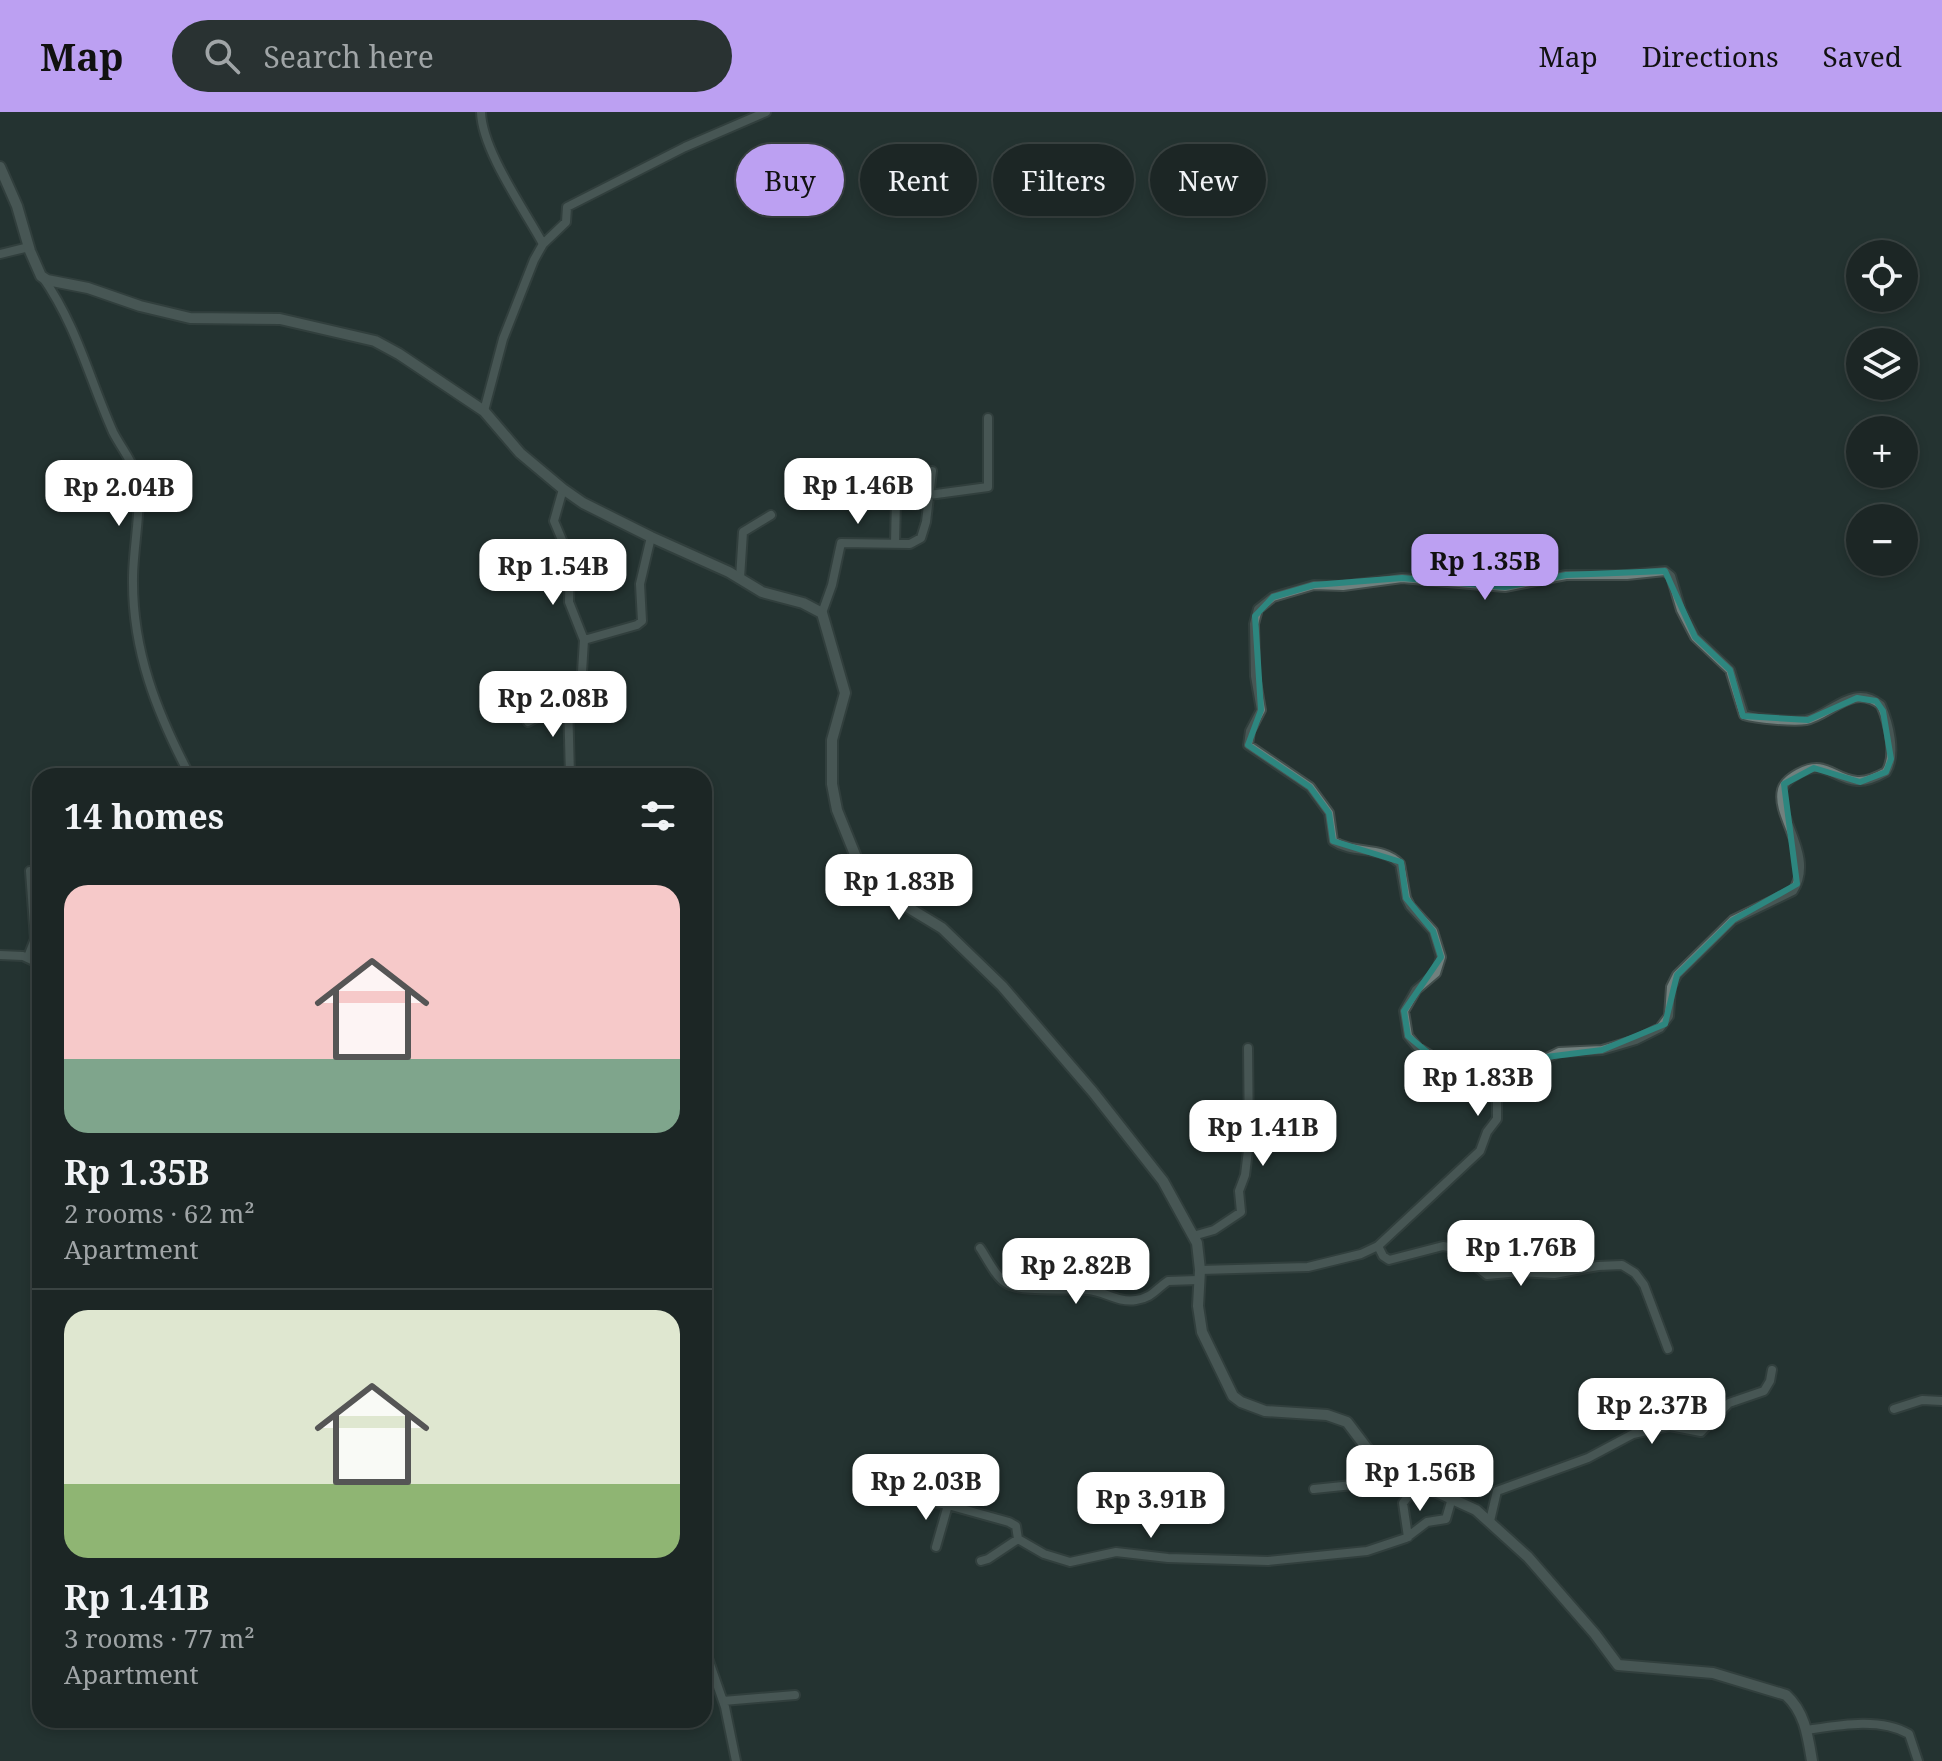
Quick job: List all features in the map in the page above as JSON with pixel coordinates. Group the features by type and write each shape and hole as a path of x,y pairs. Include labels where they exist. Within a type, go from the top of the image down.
{"street":[{"path":"481,112 481,124 490,148 543,244"},
{"path":"484,411 503,339 528,273 543,244 566,222 568,206 685,147 766,112"},
{"path":"0,167 41,276 59,301 112,430 136,473 138,497 133,583 139,648 156,704 186,768"},
{"path":"0,254 29,247"},
{"path":"41,276 181,317 280,319 360,337 399,354 484,411 520,453 563,489 762,592 809,605 822,613"},
{"path":"895,544 898,494 908,491 929,495 988,487 988,418"},
{"path":"932,471 921,538 916,543 841,543 822,613 845,693 832,740 832,784 837,810 862,872 876,888 942,928 1015,1001 1155,1170 1199,1252 1202,1332 1233,1396 1265,1411 1327,1415 1347,1422 1385,1466 1417,1485 1476,1510 1528,1557 1618,1665 1713,1673 1764,1686 1790,1698 1807,1730 1812,1761"},
{"path":"563,489 554,521 568,552 569,602 584,640 582,672 568,701 570,768"},
{"path":"740,578 743,532 771,515"},
{"path":"584,640 642,621 640,584 651,537"},
{"path":"980,1248 1009,1285 1091,1290 1109,1298 1131,1301 1153,1295 1168,1281 1199,1275 1308,1267 1346,1260 1378,1246 1477,1154 1496,1121 1497,1092 1503,1080 1546,1057 1571,1050 1602,1050 1636,1040 1665,1024 1669,1016 1671,987 1677,975 1733,920 1786,896 1797,884 1795,839 1782,805 1784,784 1793,776 1814,768 1823,768 1847,780 1860,782 1876,778 1890,766 1891,751 1881,705 1868,698 1842,701 1808,720 1744,715 1730,670 1695,637 1681,610 1671,576 1665,571 1627,575 1566,575 1505,587 1412,578 1343,586 1314,585 1273,597 1263,603 1255,616 1255,676 1261,710 1250,731 1248,745 1310,787 1329,813 1333,841 1343,847 1380,852 1400,864 1406,898 1433,931 1441,957 1436,973 1416,990 1404,1011 1408,1036 1418,1048 1453,1069 1470,1088 1497,1092"},
{"path":"528,722 568,701"},
{"path":"30,871 32,898"},
{"path":"28,957 32,947"},
{"path":"0,955 32,959"},
{"path":"1193,1236 1214,1230 1241,1212 1239,1191 1246,1171 1249,1142 1248,1048"},
{"path":"1378,1246 1389,1260 1443,1246 1452,1247 1477,1269 1489,1275 1519,1272 1554,1274 1622,1265 1635,1273 1644,1285 1668,1349"},
{"path":"1490,1521 1497,1491 1588,1458 1633,1434 1674,1426 1701,1432 1729,1403 1767,1389 1772,1370"},
{"path":"1894,1409 1922,1400 1942,1401"},
{"path":"1314,1489 1372,1483 1385,1466"},
{"path":"1408,1537 1403,1503 1417,1485"},
{"path":"869,1491 948,1505 1013,1524 1018,1539"},
{"path":"1018,1539 1044,1554 1070,1562 1116,1552 1238,1561 1317,1558 1367,1551 1408,1537 1427,1522 1446,1519 1452,1498"},
{"path":"936,1547 948,1505"},
{"path":"981,1561 1018,1539"},
{"path":"712,1670 723,1701 736,1761"},
{"path":"723,1701 795,1695"},
{"path":"1807,1730 1860,1724 1894,1728 1909,1734 1918,1761"}],"highlighted area":[{"path":"1665,571 1695,637 1730,670 1743,716 1808,720 1857,698 1876,701 1883,711 1891,759 1886,772 1860,782 1814,768 1784,784 1797,884 1733,920 1677,975 1665,1024 1602,1050 1546,1057 1498,1083 1497,1092 1470,1088 1408,1036 1404,1011 1441,957 1433,931 1406,898 1401,862 1333,841 1329,813 1310,787 1248,745 1261,710 1255,616 1273,597 1314,585 1402,578 1505,587 1566,575"}]}
